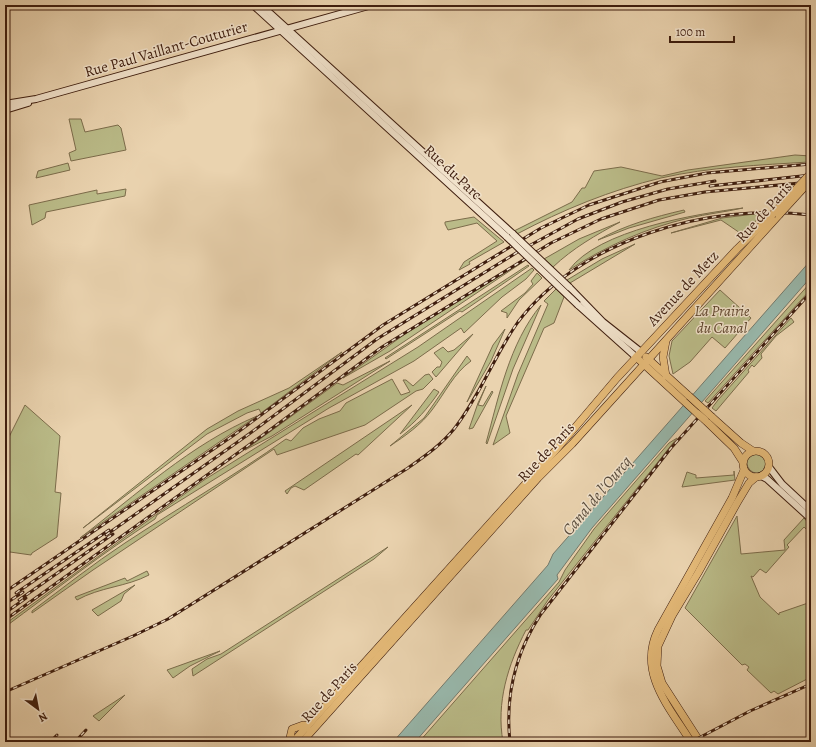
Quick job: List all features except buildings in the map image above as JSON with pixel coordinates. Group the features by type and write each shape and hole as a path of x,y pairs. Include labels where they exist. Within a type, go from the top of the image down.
{"main road":[{"name":"Rue du Parc","path":"253,5 486,215"},
{"name":"Rue du Parc","path":"261,5 289,28 580,303 639,355"},
{"name":"Rue Paul Vaillant-Couturier","path":"5,110 36,99 372,5"},
{"name":"Rue Paul Vaillant-Couturier","path":"5,104 36,99"},
{"name":"Avenue de Metz","path":"639,355 737,249 775,215 811,173"},
{"name":"Rue de Paris","path":"302,742 538,478 572,444 667,340 775,215 811,180"},
{"path":"666,376 663,356 667,340"},
{"name":"Rue de Paris","path":"293,742 556,449 598,399 639,355"},
{"path":"639,355 708,419 734,448 749,475 767,479 811,519"},
{"path":"646,362 666,376 686,398"},
{"path":"708,419 753,451"},
{"path":"691,742 658,689 652,674 650,657 653,641 661,624 732,498 744,466 745,456 753,451 759,450 766,455 769,460 770,467 785,487 811,511"},
{"path":"700,742 660,679 657,662 658,646 672,616 749,483 766,474 770,467"},
{"path":"670,708 686,728 690,728"},
{"path":"289,742 292,729 303,725 307,726 307,731 297,742"}],"green space":[{"path":"69,119 81,119 85,132 118,125 121,128 126,150 71,161 69,153 76,150"},
{"path":"795,155 811,156 811,160 809,162 754,165 698,171 661,178 624,188 587,202 551,217 517,234 514,231 572,202 582,188 585,188 594,171 621,167 662,176 688,170"},
{"path":"68,163 70,170 36,178 38,171"},
{"path":"126,189 125,196 46,212 45,218 32,225 29,205 97,190 97,194"},
{"path":"743,208 689,218 657,227 597,253 569,270 583,256 602,244 624,234 675,220"},
{"path":"684,210 685,212 629,228 598,240 640,222"},
{"path":"763,213 743,235 721,220 671,233 722,218"},
{"path":"474,217 504,242 469,262 470,264 459,270 464,262 497,241 477,223 448,230 445,224 445,222"},
{"path":"620,222 577,248 553,267 544,259 579,239"},
{"path":"635,244 570,283 567,280 602,259"},
{"path":"526,260 390,351 343,378 408,332"},
{"path":"528,265 529,266 462,312 460,311 386,359 385,358"},
{"path":"532,268 534,270 526,279 502,297 464,333 461,328 414,361 329,408 157,515 155,519 98,558 5,627 5,624 204,480 418,347"},
{"path":"537,273 542,278 519,300 507,318 507,313 501,311 525,293 533,284 531,281"},
{"path":"811,282 811,289 708,403 705,401"},
{"path":"556,289 564,297 554,323 544,328 506,416 510,433 493,445 518,374 548,304 544,301"},
{"name":"La Prairie du Canal","path":"720,290 751,318 725,348 712,337 690,362 673,374 669,356 672,341"},
{"path":"541,305 513,369 487,444 486,443 506,371 521,336"},
{"path":"791,318 794,322 776,336 761,354 762,358 754,367 752,365 748,370 749,372 716,411 712,408 718,400"},
{"path":"505,329 491,361 467,402 493,345"},
{"path":"473,334 436,377 432,372 437,367 440,367 442,362 434,353 443,347 448,352 454,350"},
{"path":"342,352 261,413 259,409 247,413 207,434 83,528 207,429 238,411 289,388"},
{"path":"467,356 471,361 455,377 437,404 423,421 390,446 424,418"},
{"path":"390,361 272,436 245,450 337,383 343,385"},
{"path":"429,374 433,379 423,389 416,391 365,425 277,455 274,449 93,570 32,613 32,611 113,551 286,439 291,441 303,428 319,419 340,411 346,403 392,379 401,395 410,392 403,380 406,380 413,386 425,375"},
{"path":"486,386 478,405 483,406 492,391 493,392 473,428 469,429 478,403"},
{"path":"434,389 439,392 431,404 400,434"},
{"path":"25,405 60,436 55,492 61,493 57,537 31,555 10,552 5,554 5,448"},
{"path":"412,405 358,455 356,454 304,490 295,486 291,488 287,494 285,491"},
{"path":"257,416 80,538 165,471 209,441"},
{"path":"677,438 548,600 528,630 526,630 509,670 502,698 501,727 503,742 419,742 559,582 565,570 594,529 669,443"},
{"path":"757,453 764,456 767,463 764,470 757,473 750,470 747,463 750,456"},
{"path":"734,471 735,480 682,487 687,472 696,475 696,478 734,475"},
{"path":"737,516 741,554 785,550 784,540 804,518 810,525 806,529 804,527 787,545 789,547 766,573 760,569 753,577 751,576 760,597 779,615 779,613 808,603 811,598 811,677 778,694 774,691 771,693 747,670 749,667 745,664 742,665 685,608"},
{"path":"388,547 374,559 193,676 192,669 207,659 221,654"},
{"path":"147,571 149,575 140,579 95,592 77,600 75,597 125,578 127,581"},
{"path":"135,585 124,594 121,601 98,616 92,610"},
{"path":"220,651 190,666 173,678 167,670"},
{"path":"125,695 99,721 93,716"}],"shaded area":[{"path":"811,260 811,277 592,528 557,575 558,579 415,742 393,742 548,565 553,554"}],"railway":[{"path":"5,592 234,435 383,325 541,228 589,205 660,182 707,173 811,164"},
{"path":"710,186 811,175"},
{"path":"106,535 249,434 377,339 516,253 578,219 622,202 668,189 715,181"},
{"path":"5,620 267,432 382,347 551,243 601,219 659,200 705,192 811,182"},
{"path":"5,692 133,636 168,619 427,455 449,435 472,403 509,335 518,322 544,293 576,268 612,248 651,232 691,221 732,215 773,212 811,215"},
{"path":"510,742 509,708 514,675 525,644 541,614 671,448 811,292"},
{"path":"16,593 109,530"},
{"path":"19,600 113,534"},
{"path":"5,604 23,592"},
{"path":"5,613 26,598"},
{"path":"691,742 750,711 811,684"},
{"path":"75,742 86,730"},
{"path":"50,742 57,735"}],"water label":[{"name":"Canal de l'Ourcq","path":"597,496"}]}
